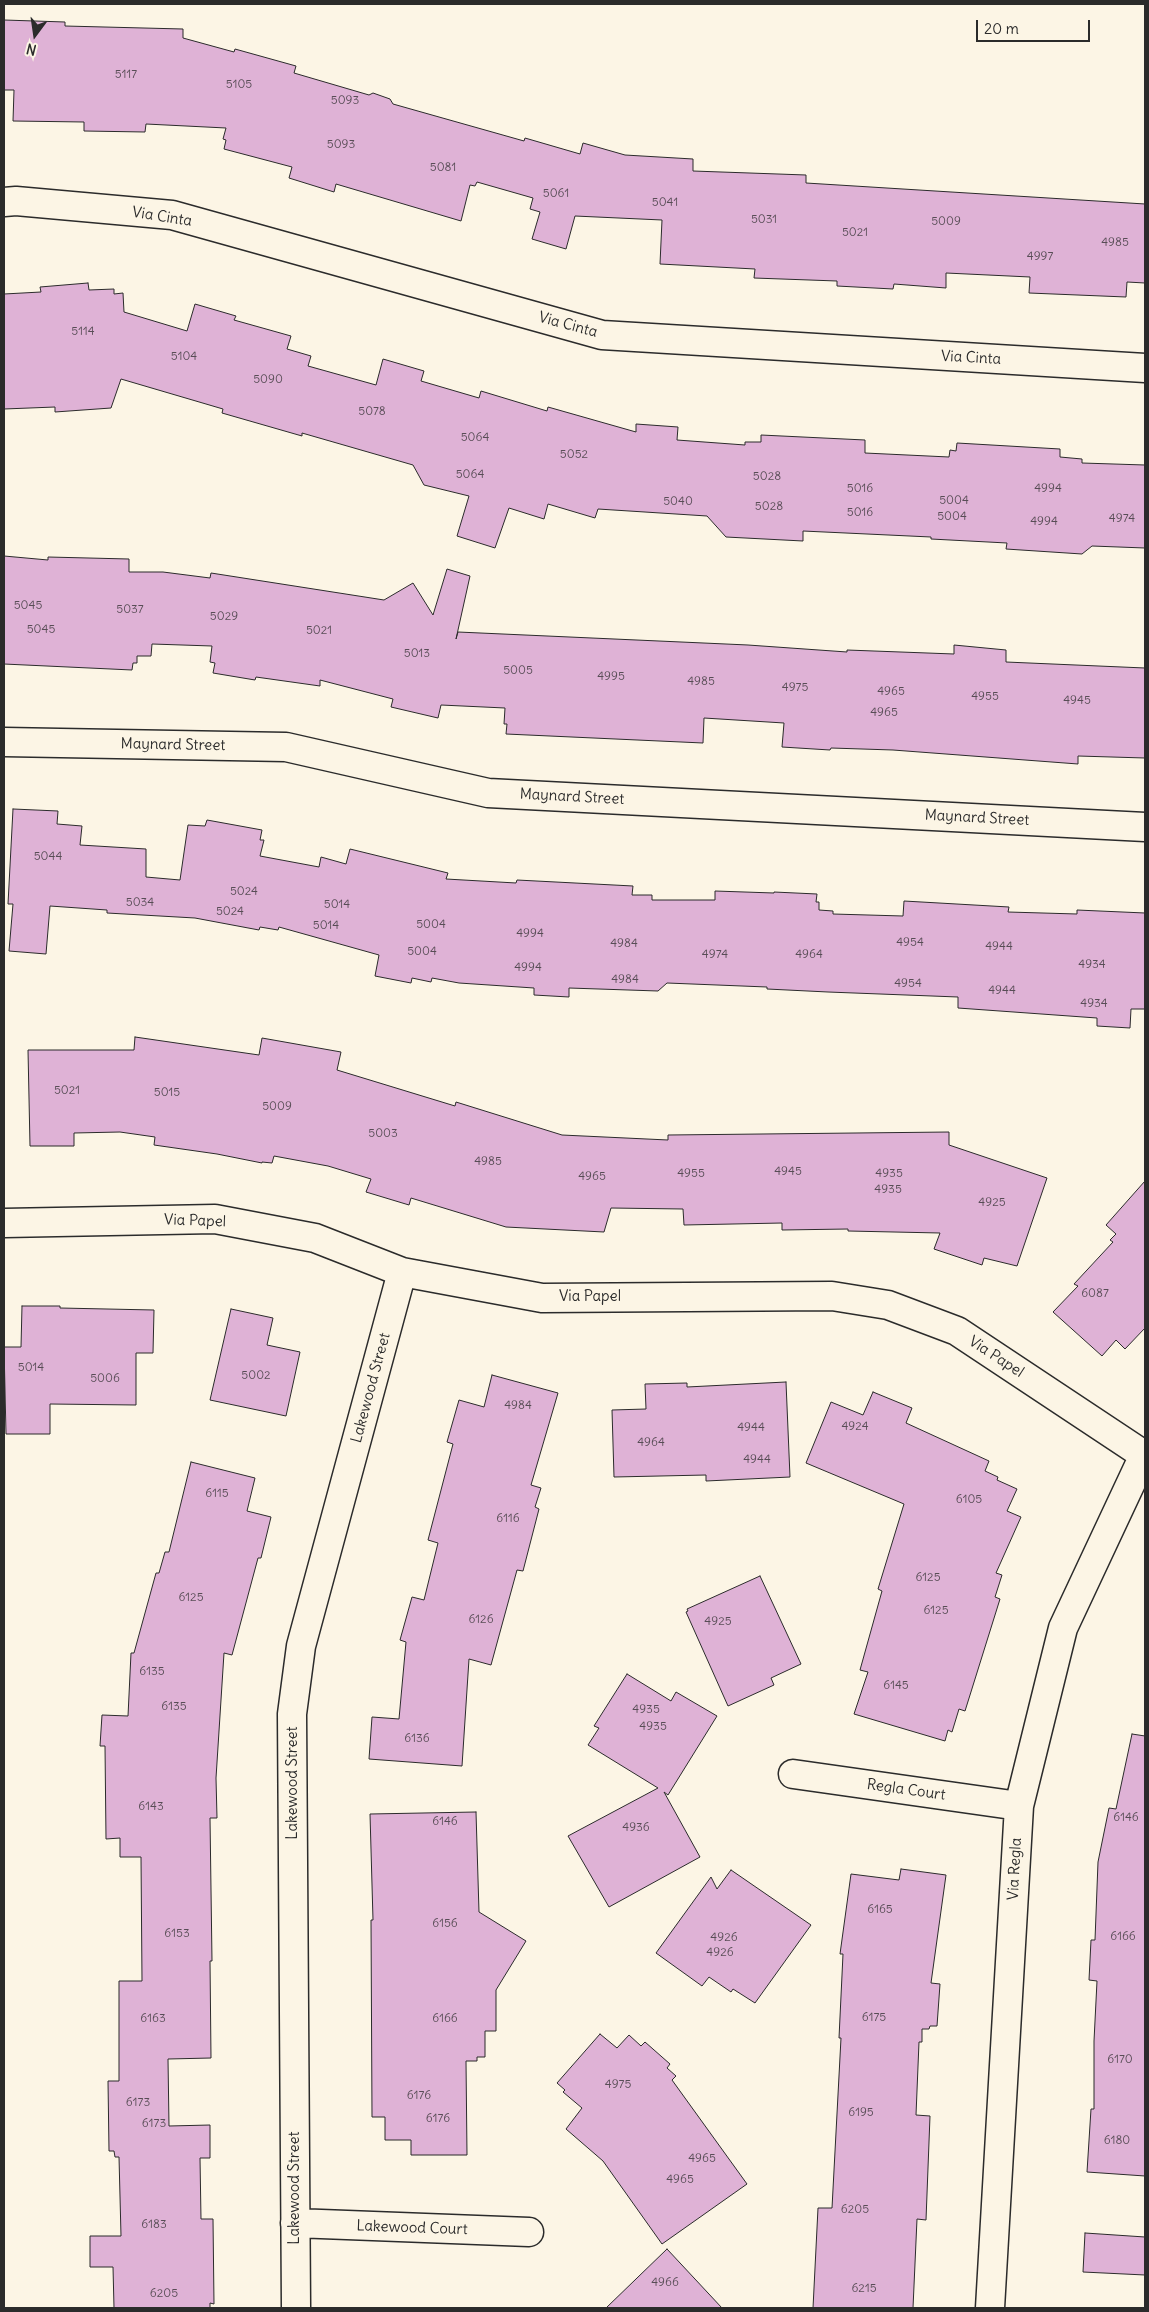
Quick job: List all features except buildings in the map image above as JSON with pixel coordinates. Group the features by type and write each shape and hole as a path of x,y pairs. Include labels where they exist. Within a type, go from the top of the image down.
{"street":[{"name":"Via Cinta","path":"4,202 172,216 602,335 1145,368"},
{"name":"Maynard Street","path":"4,742 286,747 488,793 1145,827"},
{"name":"Via Papel","path":"4,1223 215,1218 315,1238 402,1272 542,1298 832,1296 888,1304 957,1332 1145,1454"},
{"name":"Lakewood Street","path":"296,2308 292,1714 301,1646 402,1272"},
{"name":"Via Regla","path":"990,2308 1019,1806 1063,1628 1145,1454"},
{"name":"Regla Court","path":"792,1774 1019,1806"},
{"name":"Lakewood Court","path":"295,2223 529,2232"}]}
